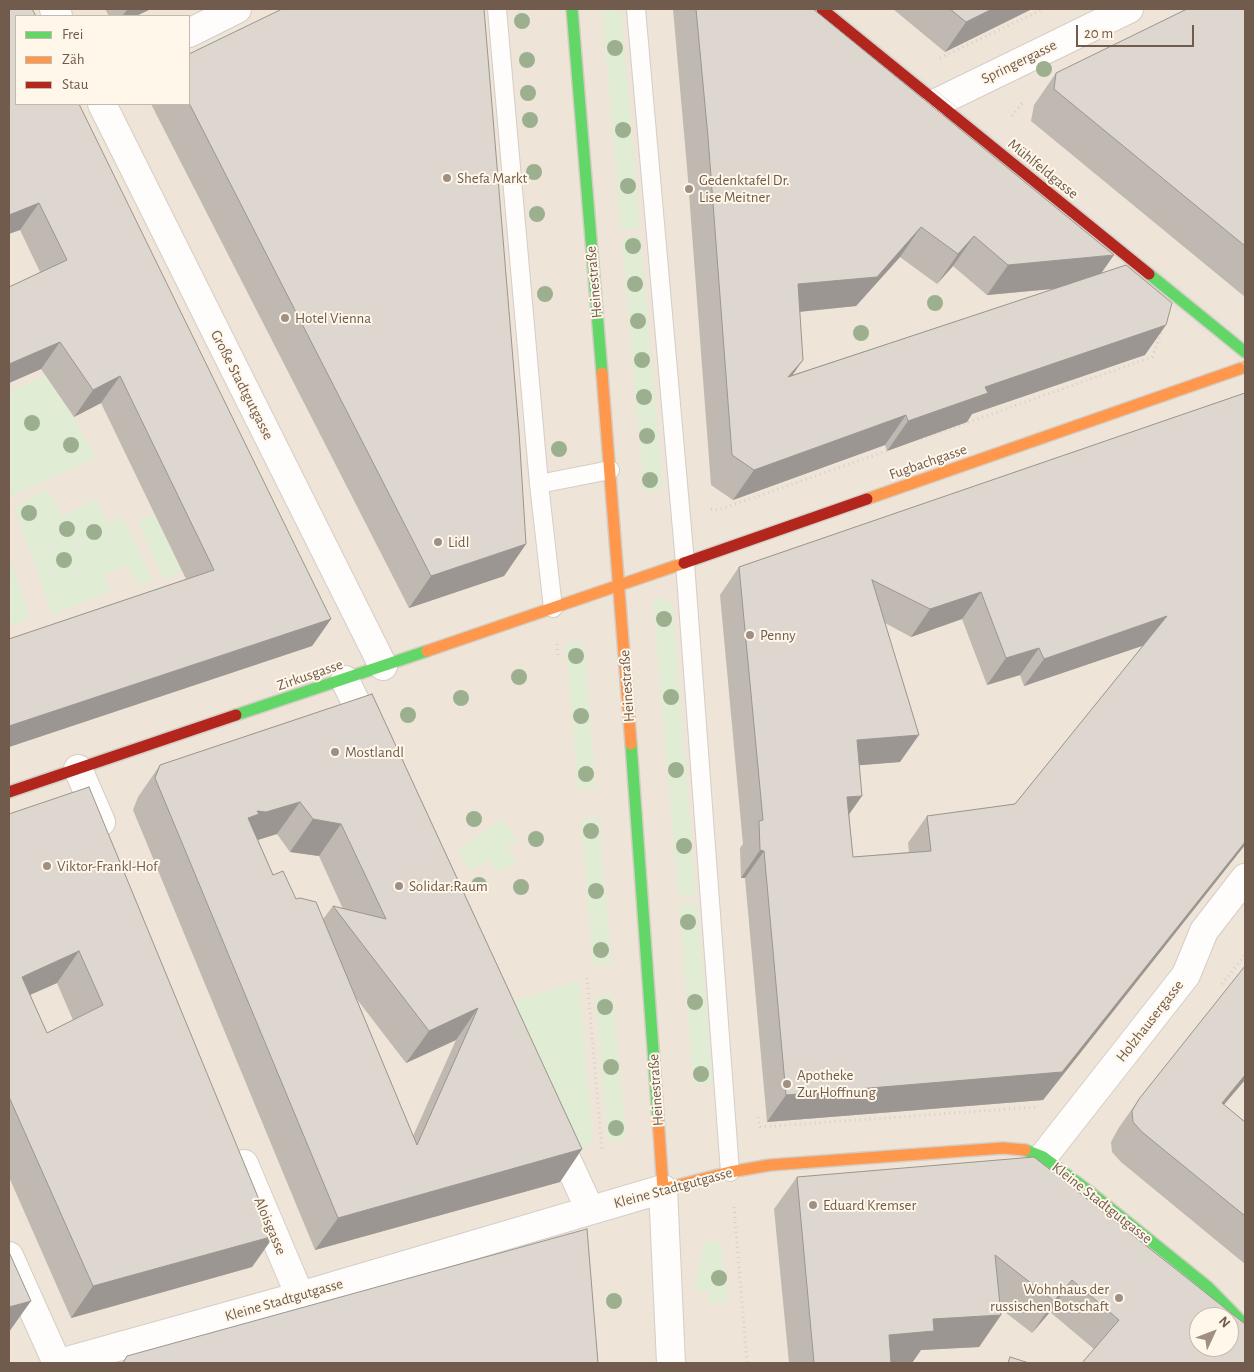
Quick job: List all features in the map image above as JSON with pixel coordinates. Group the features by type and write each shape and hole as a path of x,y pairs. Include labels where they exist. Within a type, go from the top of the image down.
{"street":[{"path":"190,33 238,9"},
{"name":"Heinestraße","path":"572,9 620,585 663,1189 671,1363"},
{"name":"Mühlfeldgasse","path":"822,9 1245,352"},
{"name":"Springergasse","path":"936,103 1129,9"},
{"name":"Große Stadtgutgasse","path":"102,105 383,666"},
{"name":"Fugbachgasse","path":"620,585 1245,367"},
{"name":"Zirkusgasse","path":"9,792 345,680 620,585"},
{"path":"345,680 381,756"},
{"path":"78,769 109,842"},
{"name":"Holzhausergasse","path":"1043,1157 1186,975 1204,931 1245,878"},
{"path":"542,1105 590,1210"},
{"name":"Aloisgasse","path":"235,1142 300,1296"},
{"name":"Kleine Stadtgutgasse","path":"58,1363 300,1296 663,1189 730,1172 770,1165 1003,1148 1024,1150 1043,1157 1208,1287 1245,1324"},
{"path":"9,1256 58,1363"}],"lane":[{"path":"497,9 539,484 553,608"},
{"path":"636,9 685,563 730,1172"},
{"path":"539,484 610,470"}],"path":[{"path":"934,60 1043,9"},
{"path":"913,442 1152,357 1162,332"},
{"path":"710,554 706,508 718,510 896,448"},
{"path":"587,978 603,1154"},
{"path":"757,1112 760,1127 1042,1107"},
{"path":"730,1172 747,1363"}],"shaded area":[{"path":"9,9 1245,9 1245,1363 9,1363"}],"green space":[{"path":"602,9 621,9 640,228 621,229"},
{"path":"640,236 663,490 644,492 622,239"},
{"path":"53,372 62,399 96,457 11,496 9,490 9,392"},
{"path":"47,489 62,517 97,498 107,523 121,517 128,527 153,581 137,584 126,564 103,575 110,592 52,614 15,507"},
{"path":"154,514 182,571 164,581 138,522"},
{"path":"9,557 30,619 9,625"},
{"path":"661,597 672,603 673,609 696,894 678,896 653,604 656,599"},
{"path":"584,642 596,788 578,790 566,643"},
{"path":"599,818 612,964 593,966 581,819"},
{"path":"502,819 517,840 507,847 516,861 498,873 489,859 471,871 457,850"},
{"path":"697,903 713,1084 694,1085 679,905"},
{"path":"579,981 593,1143 578,1151 511,1002"},
{"path":"613,995 626,1140 608,1141 595,996"},
{"path":"704,1242 721,1242 728,1302 709,1303 709,1291 694,1291"}],"building":[{"path":"9,9 32,9 35,15 15,15 15,105 79,105 331,619 9,726 9,639 214,570 120,376 93,390 60,342 9,364 9,287 67,260 39,203 9,215"},
{"path":"282,9 484,9 519,432 526,544 431,576 190,105 190,54"},
{"path":"696,9 813,9 1114,255 1008,265 974,236 958,254 921,227 877,277 798,284 803,360 788,377 1126,265 1172,303 1166,325 985,387 988,393 908,421 906,415 754,470 732,455 708,137"},
{"path":"950,9 992,9 966,22"},
{"path":"1187,9 1245,9 1245,246 1054,89 1056,73"},
{"path":"1245,393 1245,842 1062,1072 786,1095 764,851 760,850 759,821 763,820 739,567","holes":["872,580 930,609 981,592 1006,658 1039,648 1044,659 1167,616 1015,804 927,816 931,851 853,857 847,797 862,796 857,740 919,735"]},
{"path":"372,694 582,1149 338,1218 155,778 160,765","holes":["300,802 313,819 341,824 386,919 333,906 429,1031 478,1008 417,1145 316,902 300,898 296,899 283,871 273,875 248,818 259,814 257,811 266,812"]},
{"path":"89,787 274,1236 93,1286 9,1097 9,814","holes":["79,951 103,1005 47,1033 22,977"]},
{"path":"1245,966 1245,1075 1222,1103 1245,1122 1245,1216 1142,1132 1133,1122 1132,1111 1139,1099"},
{"path":"1034,1157 1224,1307 1189,1307 1189,1357 1239,1357 1239,1319 1245,1324 1245,1363 1082,1363 1119,1320 1072,1280 1054,1301 995,1255 1001,1315 933,1319 934,1331 889,1335 891,1363 814,1363 797,1177"},
{"path":"587,1229 598,1363 123,1363 127,1356"},
{"path":"9,1252 31,1301 9,1307"},
{"path":"1010,1357 1029,1363 1008,1363"}],"tram line":[{"path":"835,9 1245,340"},
{"path":"1103,249 1134,274"},
{"path":"1161,296 1245,365"}],"traffic: fast":[{"path":"572,9 602,373"},
{"path":"1149,274 1245,352"},
{"path":"236,715 427,651"},
{"path":"631,744 658,1118"},
{"path":"1025,1150 1043,1157 1090,1192 1208,1287 1245,1325"}],"traffic: slow":[{"path":"867,499 1245,367"},
{"path":"602,373 631,744"},
{"path":"427,651 684,563"},
{"path":"658,1118 663,1189 730,1172 770,1165 1003,1148 1025,1150"}],"traffic: jam":[{"path":"822,9 1149,274"},
{"path":"684,563 867,499"},
{"path":"9,792 236,715"}],"place":[{"name":"Shefa Markt","path":"447,178"},
{"name":"Gedenktafel Dr. Lise Meitner","path":"689,189"},
{"name":"Hotel Vienna","path":"285,318"},
{"name":"Lidl","path":"438,542"},
{"name":"Penny","path":"750,635"},
{"name":"Mostlandl","path":"335,752"},
{"name":"Viktor-Frankl-Hof","path":"47,866"},
{"name":"Solidar:Raum","path":"399,886"},
{"name":"Apotheke Zur Hoffnung","path":"787,1084"},
{"name":"Eduard Kremser","path":"813,1205"},
{"name":"Wohnhaus der russischen Botschaft","path":"1119,1298"}]}
